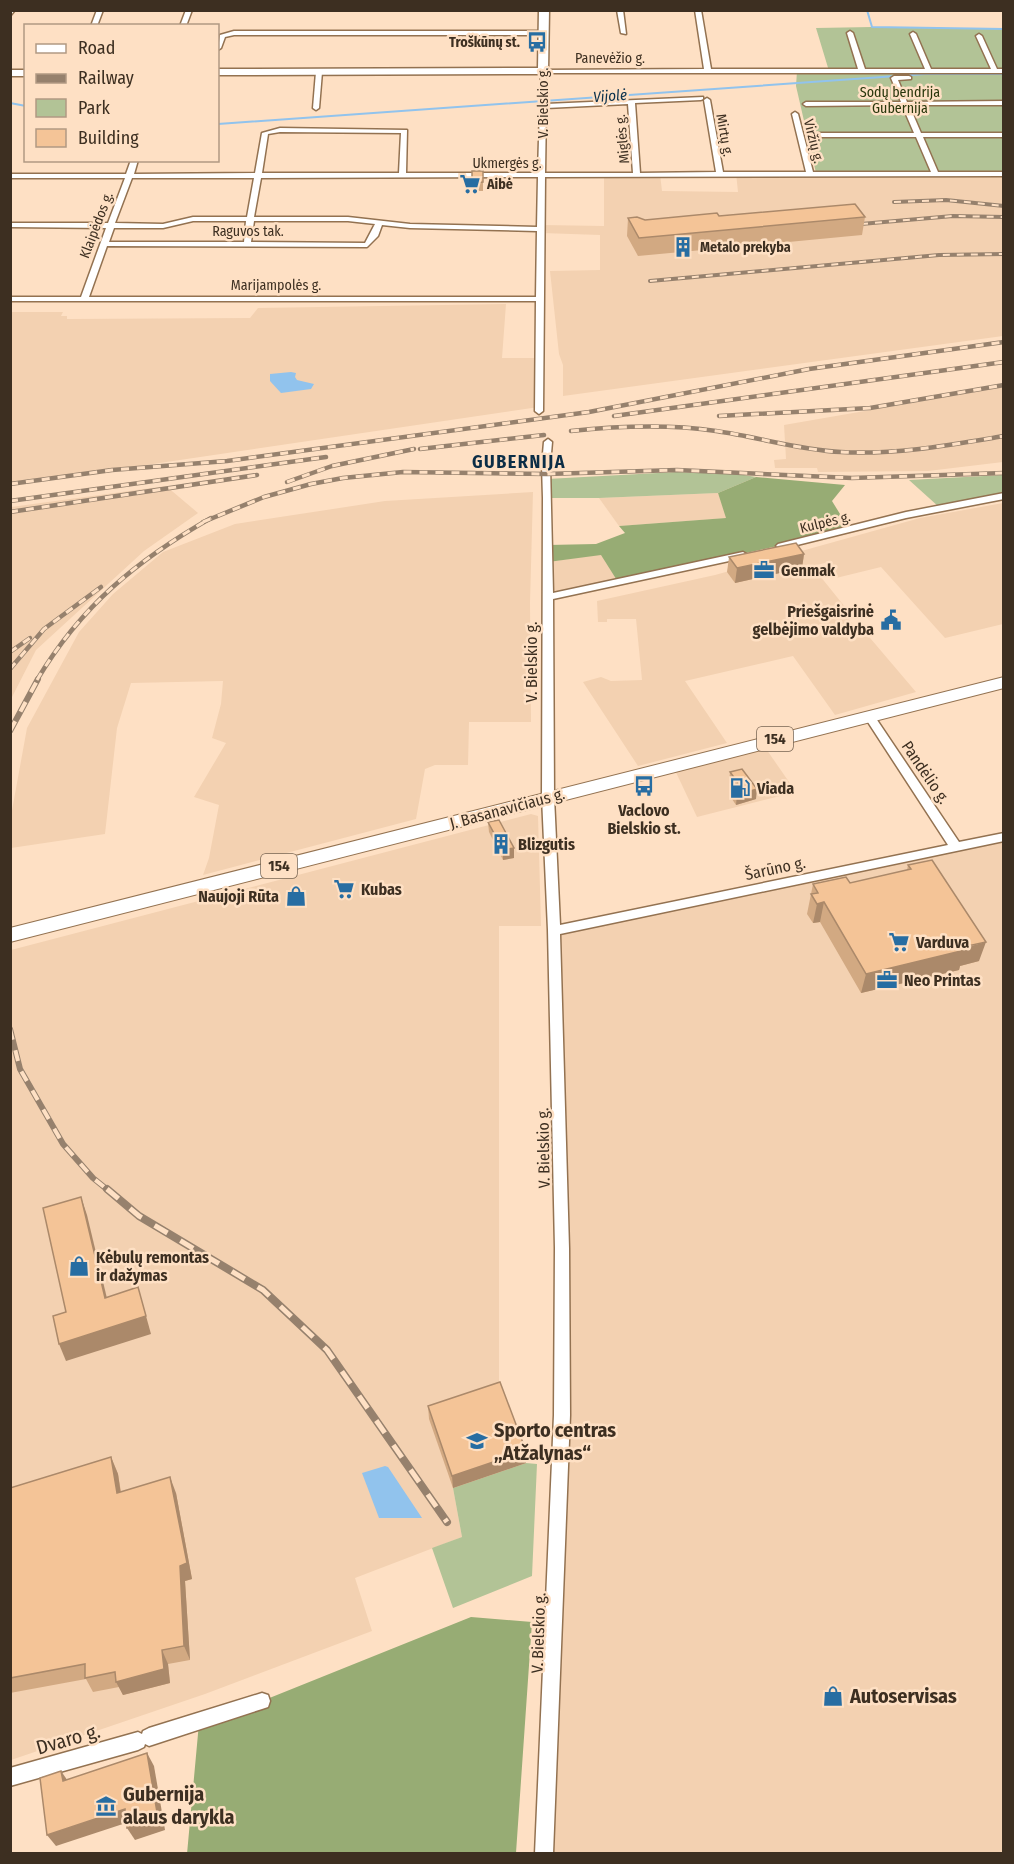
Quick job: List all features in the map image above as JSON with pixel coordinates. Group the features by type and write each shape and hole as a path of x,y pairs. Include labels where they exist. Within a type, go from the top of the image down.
{"main road":[{"name":"J. Basanavičiaus g.","path":"10,935 1004,682"}],"street":[{"name":"V. Bielskio g.","path":"539,411 544,10"},
{"path":"620,10 624,33"},
{"path":"698,10 708,71"},
{"path":"219,44 221,37 230,33 544,33"},
{"path":"850,33 862,71"},
{"path":"913,34 929,71"},
{"path":"979,36 994,71"},
{"name":"Panevėžio g.","path":"219,72 1004,71"},
{"path":"316,108 320,72"},
{"path":"935,174 894,78 1004,76"},
{"name":"Mirtų g.","path":"631,101 701,98 720,173"},
{"path":"544,103 631,101"},
{"name":"Miglės g.","path":"631,101 637,174"},
{"path":"806,104 1004,103"},
{"name":"Viržių g.","path":"795,114 810,173"},
{"path":"247,245 249,219 260,174 265,133 280,130 405,131 402,175"},
{"path":"817,135 1004,135"},
{"name":"Klaipėdos g.","path":"84,299 134,162"},
{"name":"Ukmergės g.","path":"10,176 1004,174"},
{"name":"Raguvos tak.","path":"10,225 164,226 193,219 348,219 379,224 542,229"},
{"name":"Raguvos tak.","path":"103,244 367,245 379,224"},
{"name":"Marijampolės g.","path":"10,299 541,300"},
{"name":"V. Bielskio g.","path":"544,1854 562,1415 562,1248 554,930 548,797 548,498 546,465 548,442"},
{"name":"Kulpės g.","path":"767,550 906,515 1004,496"},
{"path":"548,597 756,552"},
{"name":"Pandėlio g.","path":"869,716 956,847"},
{"name":"Šarūno g.","path":"554,930 1004,837"},
{"name":"Dvaro g.","path":"10,1778 144,1739 262,1701"}],"shaded area":[{"path":"736,173 1003,174 1003,336 563,396 563,365 559,354 550,271 600,270 600,235 542,233 542,225 604,226 604,174 660,174 662,191 738,192"},
{"path":"506,304 502,358 540,358 539,407 11,485 10,312 63,312 61,316 67,316 67,319 250,318 258,308"},
{"path":"1003,387 1003,462 928,471 818,472 817,468 775,468 774,460 786,459 784,425"},
{"path":"166,486 198,513 144,551 36,650 11,699 11,507"},
{"path":"533,492 530,603 531,722 469,722 468,765 435,765 425,769 416,819 203,875 209,858 219,805 194,797 226,743 212,738 221,704 223,681 131,683 117,728 105,834 11,848 11,816 27,728 79,632 113,594 163,552 235,524 385,501"},
{"path":"718,493 727,518 619,526 599,498"},
{"path":"1003,503 1003,624 945,638 881,567 836,578 825,563 812,566 845,607 840,608 856,628 865,632 916,692 835,715 793,656 685,681 727,743 638,766 583,682 601,677 611,681 642,680 636,619 607,619 607,622 598,622 597,601 715,575 920,518"},
{"path":"601,554 618,582 548,597 548,562"},
{"path":"762,743 796,792 697,817 673,766"},
{"path":"531,814 538,816 541,926 499,926 499,1387 453,1488 462,1537 355,1578 372,1631 205,1694 11,1760 11,950"},
{"path":"1003,837 1003,1853 544,1854 557,1574 554,930"}],"green space":[{"name":"Sodų bendrija Gubernija","path":"816,28 1003,29 1003,174 816,173 796,86 797,71 829,71"},
{"path":"676,472 738,474 756,477 718,493 548,498 547,479"},
{"path":"1003,475 1003,494 939,507 909,480"},
{"path":"756,477 845,485 832,501 848,527 844,531 618,582 601,555 548,562 548,545 596,544 625,533 619,526 726,518 718,493"},
{"path":"526,1463 537,1464 532,1576 453,1608 432,1548 462,1537 453,1488"},
{"path":"471,1617 532,1622 516,1853 187,1854 199,1723 262,1701"}],"water":[{"path":"296,373 297,380 314,384 311,389 281,393 270,381 270,374"},
{"path":"388,1467 422,1518 379,1518 362,1473"}],"building":[{"path":"472,171 483,171 483,182 472,183"},
{"path":"855,204 865,217 639,238 628,218 637,217 645,220 717,213 719,216"},
{"path":"796,543 804,554 737,568 729,557"},
{"path":"742,769 757,789 737,795 731,786 739,784 730,772"},
{"path":"499,820 514,848 503,850 488,822"},
{"name":"Varduva","path":"932,860 986,942 963,947 965,950 866,974 824,902 817,904 811,894 818,893 813,884 846,877 850,883 911,869 908,865"},
{"name":"Kėbulų remontas ir dažymas","path":"81,1197 105,1298 138,1287 146,1316 59,1344 53,1316 66,1312 43,1208"},
{"name":"Sporto centras „Atžalynas“","path":"500,1382 526,1451 452,1476 428,1406"},
{"path":"111,1457 117,1493 170,1477 187,1563 180,1566 184,1646 162,1650 164,1669 116,1682 115,1672 85,1678 85,1664 10,1678 10,1488"},
{"name":"Gubernija alaus darykla","path":"147,1753 158,1818 127,1828 125,1809 47,1835 40,1778 61,1771 63,1781"}],"waterway":[{"path":"867,10 872,27 1004,29"},
{"name":"Vijolė","path":"219,124 925,74 1004,74"},
{"name":"Vijolė","path":"10,103 24,106"}],"railway":[{"path":"894,202 946,200 1004,206"},
{"path":"861,224 953,216 1004,217"},
{"path":"650,281 939,255 1004,254"},
{"path":"10,484 112,470 227,461 589,412 809,369 1004,342"},
{"path":"614,416 1004,362"},
{"path":"719,416 870,408 1004,385"},
{"path":"571,431 625,427 680,427 810,449 862,453 923,448 1004,436"},
{"path":"420,449 544,435"},
{"path":"287,482 332,466 414,449"},
{"path":"10,501 326,457"},
{"path":"207,520 264,497 311,484 343,478 403,472 547,474 677,470 852,478 1004,473"},
{"path":"10,512 257,475"},
{"path":"207,520 211,518"},
{"path":"37,680 72,629 113,587 135,568 207,520"},
{"path":"203,522 207,520"},
{"path":"10,669 44,629 101,587"},
{"path":"10,652 30,638"},
{"path":"10,731 38,679"},
{"path":"10,1029 20,1069 63,1144 93,1178 109,1191"},
{"path":"107,1189 139,1216 263,1290 327,1350 447,1522"}],"place":[{"name":"Troškūnų st.","path":"537,42"},
{"name":"Aibė","path":"470,184"},
{"name":"Metalo prekyba","path":"683,247"},
{"name":"Genmak","path":"764,570"},
{"name":"Priešgaisrinė gelbėjimo valdyba","path":"891,620"},
{"name":"Vaclovo Bielskio st.","path":"644,786"},
{"name":"Viada","path":"740,788"},
{"name":"Blizgutis","path":"501,844"},
{"name":"Kubas","path":"344,889"},
{"name":"Naujoji Rūta","path":"296,896"},
{"name":"Varduva","path":"899,942"},
{"name":"Neo Printas","path":"887,980"},
{"name":"Kėbulų remontas ir dažymas","path":"79,1266"},
{"name":"Sporto centras „Atžalynas“","path":"477,1441"},
{"name":"Autoservisas","path":"833,1696"},
{"name":"Gubernija alaus darykla","path":"106,1806"}],"district":[{"name":"GUBERNIJA","path":"519,462"}]}
